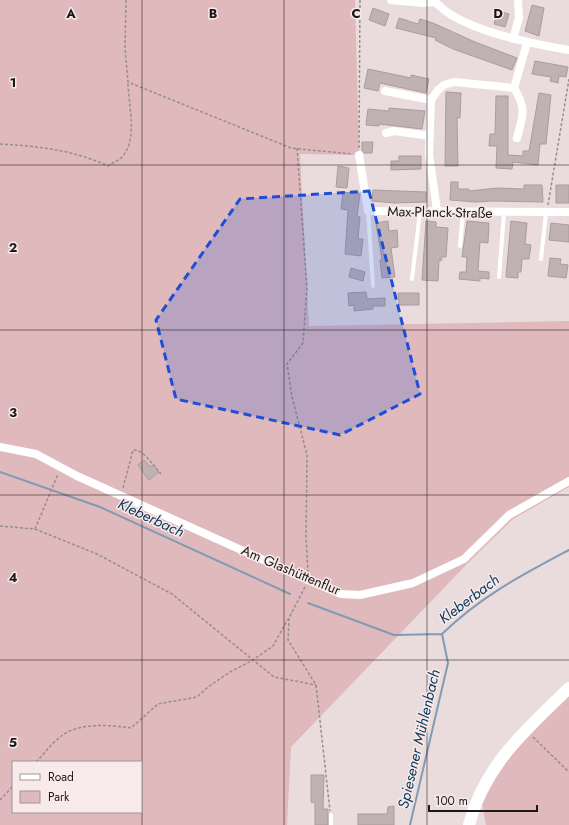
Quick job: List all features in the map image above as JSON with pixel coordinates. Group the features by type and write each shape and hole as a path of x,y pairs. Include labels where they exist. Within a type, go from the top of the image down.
{"street":[{"path":"391,0 424,3 435,1 448,14 513,39 569,50"},
{"path":"513,39 519,18 518,0"},
{"path":"518,138 524,112 520,98 514,88 528,43"},
{"path":"438,210 431,168 431,100 438,90 444,85 454,82 514,88"},
{"path":"385,91 431,100"},
{"path":"386,133 394,131 430,136"},
{"name":"Max-Planck-Straße","path":"359,155 368,211 438,210 463,212 569,212"},
{"name":"Am Glashüttenflur","path":"0,447 36,454 77,476 341,594 360,595 413,583 464,559 509,515 569,481"},
{"path":"470,825 477,800 484,784 500,760 526,730 569,688"}],"lane":[{"path":"412,279 420,210"},
{"path":"368,211 373,286"},
{"path":"460,246 463,212"},
{"path":"499,277 504,212"},
{"path":"541,259 546,212"},
{"path":"331,815 331,825"}],"path":[{"path":"0,144 32,146 89,157 108,166 121,159 130,145 131,120 125,48 126,0"},
{"path":"128,82 297,148 359,155 360,0"},
{"path":"546,212 569,79"},
{"path":"37,761 60,737 73,730 114,726 131,728 158,704 197,697 208,687 230,672 253,660 273,646 308,580 306,538 307,456 292,397 287,364 304,343 307,288 297,148"},
{"path":"121,496 133,450 137,450 142,453 161,474"},
{"path":"35,529 61,467"},
{"path":"0,526 35,529 97,554 172,594 274,677 316,685"},
{"path":"289,618 288,640 316,685 331,815"},
{"path":"526,730 569,772"},
{"path":"0,800 12,787"}],"highlighted area":[{"path":"369,191 420,394 340,435 176,399 156,320 240,199"}],"green space":[{"path":"0,0 355,0 359,155 300,154 309,326 569,321 569,487 513,519 467,564 291,747 287,825 0,825"},
{"path":"569,695 569,825 486,825 482,803 503,765 532,730"}],"building":[{"path":"532,5 544,8 539,36 525,31"},
{"path":"373,8 389,14 385,26 369,20"},
{"path":"498,11 509,14 505,27 494,24"},
{"path":"399,18 418,24 420,19 433,23 475,42 517,58 512,70 453,49 435,40 436,38 396,28"},
{"path":"535,61 568,67 566,77 559,76 558,83 550,81 551,77 532,74"},
{"path":"368,69 411,78 411,75 429,79 426,93 380,83 378,91 364,88"},
{"path":"446,92 461,93 460,118 457,118 458,166 445,166"},
{"path":"539,93 551,95 546,144 540,144 538,165 513,162 512,169 496,168 497,146 489,146 490,134 495,134 496,96 508,96 508,155 523,156 523,151 529,151"},
{"path":"389,108 425,111 422,129 379,124 379,126 366,125 368,109 389,111"},
{"path":"362,142 373,142 372,153 364,153 362,150"},
{"path":"399,156 421,156 421,169 391,170 391,161 399,161"},
{"path":"338,166 349,168 347,188 336,187"},
{"path":"451,182 458,182 458,189 469,189 469,191 497,188 524,189 524,185 542,185 543,202 476,202 450,200"},
{"path":"556,185 569,185 569,203 556,203"},
{"path":"373,190 426,192 426,202 395,203 372,201"},
{"path":"343,192 360,194 357,216 360,217 358,239 363,239 361,256 345,254 348,210 341,209"},
{"path":"388,221 389,231 397,230 398,247 391,248 395,277 382,278 380,260 382,260 376,223"},
{"path":"426,221 436,222 436,227 448,228 446,257 442,257 441,261 439,260 438,281 422,280"},
{"path":"467,221 489,223 488,243 480,242 478,271 489,272 489,279 480,278 480,281 459,279 460,272 466,272 467,257 462,257"},
{"path":"511,221 527,223 525,244 531,245 529,259 522,259 521,272 518,272 518,278 506,277"},
{"path":"551,223 569,225 569,242 549,240"},
{"path":"550,258 561,259 560,264 568,265 566,278 548,276"},
{"path":"351,268 365,272 363,281 349,277"},
{"path":"366,292 367,299 385,298 385,306 373,306 373,309 354,311 354,305 349,306 348,293"},
{"path":"398,293 419,293 419,305 399,305"},
{"path":"144,460 150,467 153,465 159,472 149,480 138,465"},
{"path":"311,775 324,775 323,809 328,809 328,825 315,825 315,803 311,802"},
{"path":"394,806 394,825 358,825 358,814 387,814 388,807"}],"waterway":[{"name":"Kleberbach","path":"0,472 100,507 290,594"},
{"name":"Kleberbach","path":"308,603 394,635 442,634 472,608 502,587 569,550"},
{"name":"Spiesener Mühlenbach","path":"410,825 448,663 442,634"}]}
